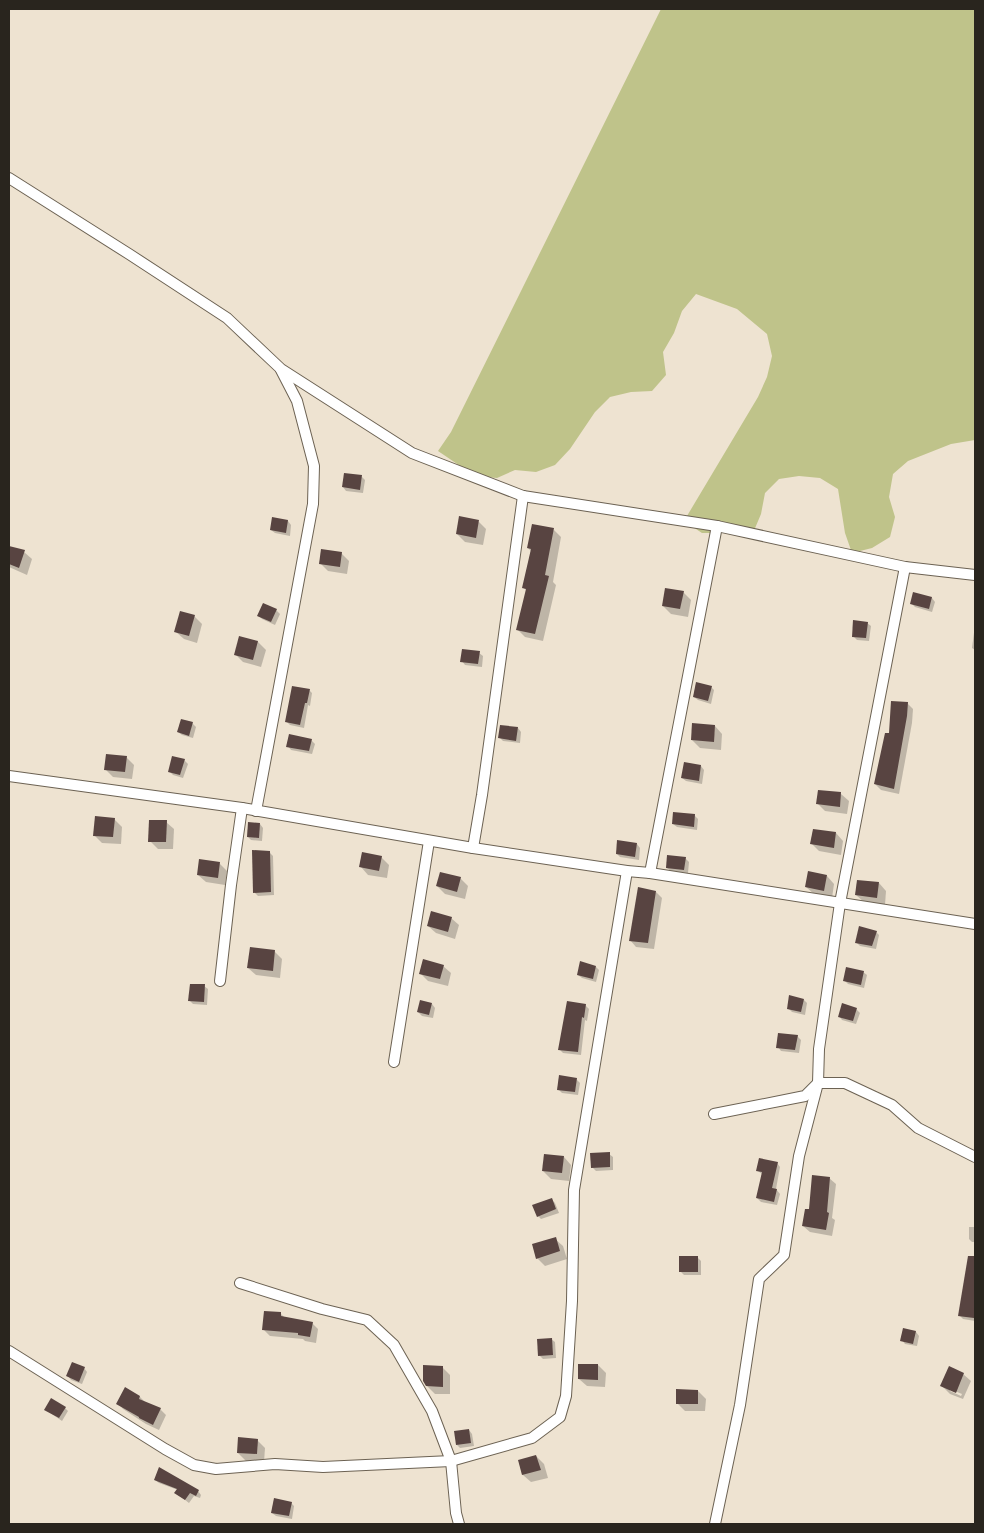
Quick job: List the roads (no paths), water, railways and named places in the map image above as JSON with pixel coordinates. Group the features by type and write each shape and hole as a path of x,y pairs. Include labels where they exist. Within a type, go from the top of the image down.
{"lane":[{"path":"9,178 227,318 281,369 412,453 523,496 717,526 905,568 975,575"},
{"path":"256,810 313,504 314,466 297,401 281,369"},
{"path":"473,848 523,496"},
{"path":"650,873 717,526"},
{"path":"715,1524 740,1405 758,1280 784,1255 799,1156 818,1083 820,1048 840,903 905,568"},
{"path":"9,776 256,810 473,848 627,872 650,873 975,924"},
{"path":"220,981 242,808"},
{"path":"394,1062 429,840"},
{"path":"9,1350 165,1449 194,1465 216,1469 275,1464 323,1466 451,1462 532,1438 560,1417 566,1396 572,1301 574,1190 627,872"},
{"path":"714,1114 805,1096 818,1083 845,1083 892,1106 918,1128 975,1158"},
{"path":"240,1283 322,1309 367,1320 394,1345 432,1410 451,1462 456,1513 459,1524"}]}
